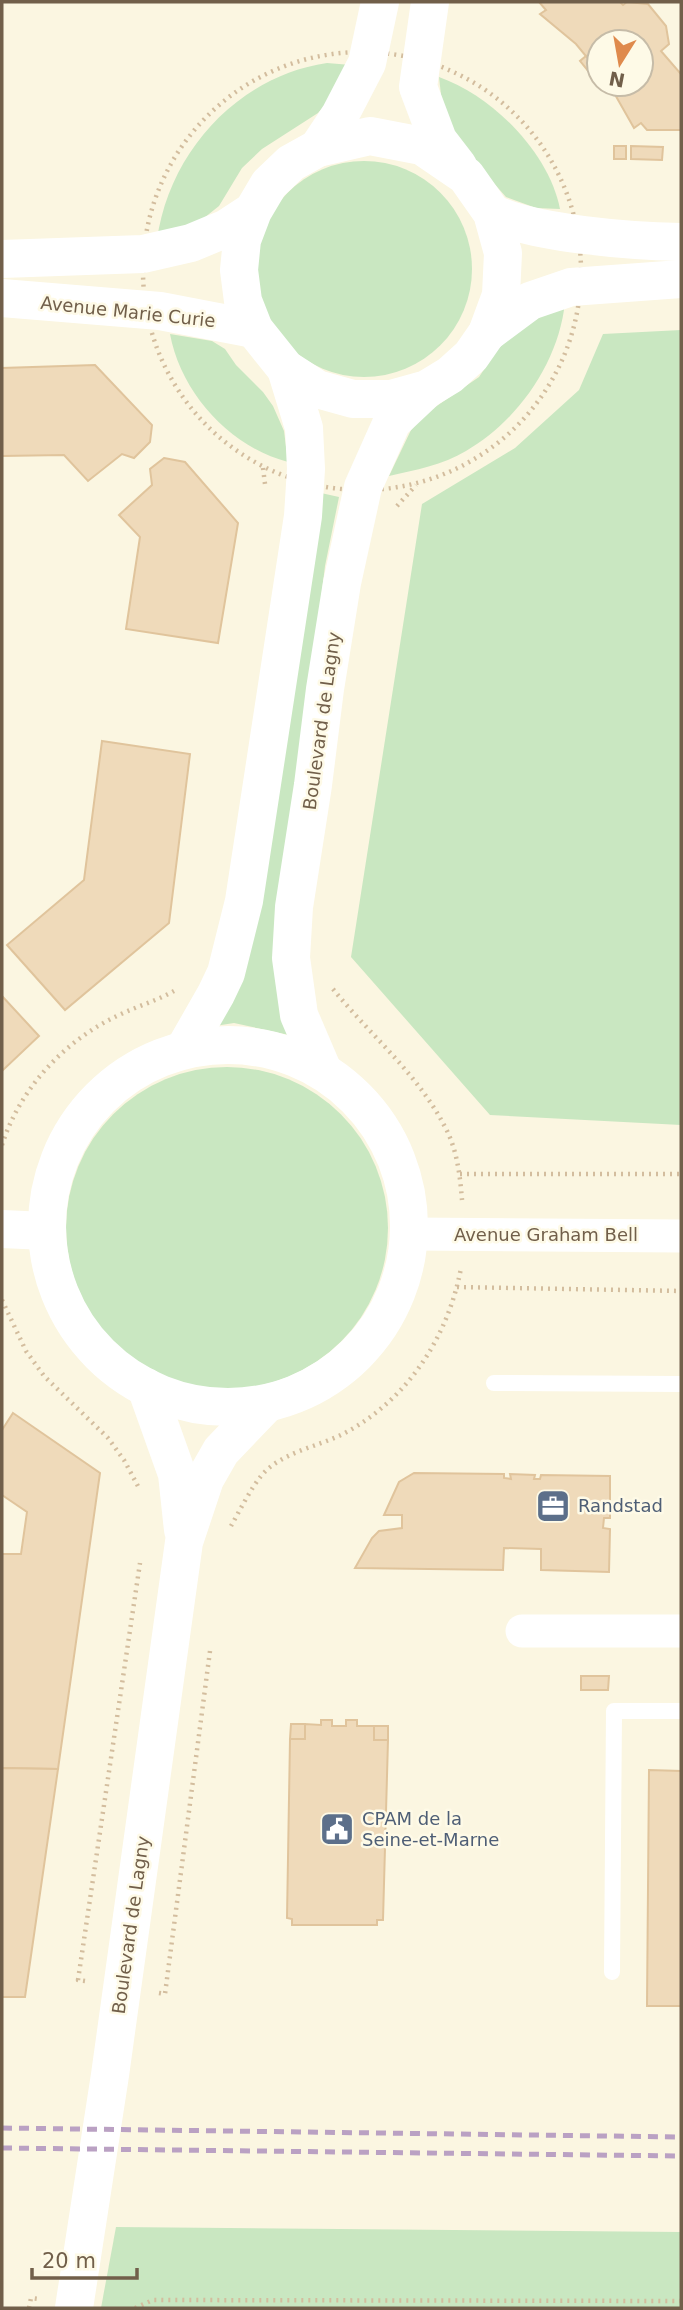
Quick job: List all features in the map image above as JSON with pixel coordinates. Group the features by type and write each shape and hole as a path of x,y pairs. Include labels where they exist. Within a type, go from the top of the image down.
{"main road":[{"path":"318,148 340,115 370,52 380,2"},
{"path":"430,2 418,86 438,140 466,176 492,213 503,253 501,295 487,333 471,356 450,374 427,388 391,399 353,399 317,389 286,369 254,329 243,301 239,270 242,240 253,211 269,184 291,163 318,148 370,136 422,146 466,176"},
{"path":"2,259 144,254 191,243 227,228 253,211"},
{"path":"492,213 510,222 578,233 681,242"},
{"path":"487,333 530,301 582,285 681,279"},
{"name":"Avenue Marie Curie","path":"2,298 149,311 254,329"},
{"path":"184,1050 226,973 244,901 303,516 304,428 286,369"},
{"name":"Boulevard de Lagny","path":"323,1071 299,1015 291,958 294,906 342,583 363,488 392,422 427,388"},
{"path":"231,1045 278,1051 323,1071 360,1101 389,1141 405,1186 410,1234 403,1278 385,1319 358,1353 323,1381 266,1404 234,1408 185,1403 146,1387 102,1357 73,1321 53,1279 46,1231 50,1184 68,1138 98,1098 137,1068 184,1050 231,1045"},
{"path":"2,1230 46,1231"},
{"name":"Boulevard de Lagny","path":"146,1387 177,1474 184,1542"},
{"name":"Boulevard de Lagny","path":"74,2308 92,2202 184,1542 205,1479 221,1451 266,1404"}],"street":[{"name":"Avenue Graham Bell","path":"410,1234 681,1236"},
{"path":"522,1631 681,1631"}],"lane":[{"path":"494,1383 681,1384"},
{"path":"612,1972 614,1711 681,1711"}],"path":[{"path":"370,52 420,60 458,75 494,96 524,123 549,156 567,192 578,233 582,285 578,315 563,362 537,405 503,440 462,467 416,485 363,488 305,480 263,468 227,445 196,417 172,383 154,344 144,254 146,217 165,171 195,128 234,92 281,67 333,54 370,52"},
{"path":"228,1531 262,1475 274,1465 342,1434 386,1405 418,1369 442,1333 457,1287 465,1235 460,1174 446,1127 418,1086 326,980 294,983"},
{"path":"2,1145 35,1082 56,1057 85,1035 119,1015 151,1003 184,985"},
{"path":"460,1174 681,1174"},
{"path":"457,1287 681,1291"},
{"path":"2,1300 26,1351 44,1376 108,1438 124,1460 144,1497"},
{"path":"92,1982 78,1980 141,1560"},
{"path":"154,1992 165,1994 211,1644"},
{"path":"135,2308 153,2300 681,2301"}],"green space":[{"path":"327,63 351,65 338,90 318,113 262,149 242,168 219,206 199,222 157,240 164,208 176,177 213,123 237,102 265,84 295,71"},
{"path":"439,77 479,98 516,129 544,167 560,209 536,208 506,197 453,137 442,104"},
{"path":"364,161 405,169 424,179 440,193 454,209 464,228 472,269 464,310 454,329 440,345 424,359 405,369 364,377 323,369 304,359 288,345 274,329 264,310 256,269 264,228 274,209 288,193 304,179 323,169"},
{"path":"565,302 561,324 545,368 533,388 503,424 457,456 389,476 411,430 422,416 479,377 505,338"},
{"path":"681,330 681,1125 490,1115 351,957 422,504 515,448 579,390 603,334"},
{"path":"170,334 212,341 225,349 273,406 284,431 288,462 247,444 211,414 185,377"},
{"path":"321,493 339,497 325,566 286,891 298,1037 234,1023 215,1026"},
{"path":"227,1067 258,1070 289,1079 316,1094 341,1114 361,1139 376,1166 385,1197 388,1228 385,1259 376,1290 361,1317 341,1342 316,1362 289,1377 258,1386 227,1389 196,1386 165,1377 138,1362 113,1342 93,1317 78,1290 69,1259 66,1228 69,1197 78,1166 93,1139 113,1114 138,1094 165,1079 196,1070"},
{"path":"116,2227 681,2232 681,2308 101,2308"}],"building":[{"path":"539,2 648,4 666,26 669,44 661,51 681,74 681,130 647,130 641,123 634,128 617,98 655,98 655,28 585,28 585,55 540,14 546,10"},
{"path":"614,146 626,146 626,159 614,159"},
{"path":"631,146 663,147 662,160 631,159"},
{"path":"95,365 152,425 150,442 134,458 122,454 88,481 64,455 2,456 2,368"},
{"path":"164,458 185,462 238,523 218,643 126,629 140,537 119,515 152,485 150,469"},
{"path":"102,741 190,754 169,923 65,1010 7,945 84,880"},
{"path":"2,996 39,1036 2,1071"},
{"path":"13,1413 100,1473 58,1769 2,1768 2,1554 21,1554 27,1512 2,1495 2,1430"},
{"path":"414,1473 504,1474 504,1478 511,1479 510,1474 535,1475 534,1479 540,1479 541,1475 610,1476 610,1518 604,1518 603,1528 610,1529 609,1572 541,1570 541,1549 504,1548 503,1570 355,1568 379,1531 402,1528 402,1515 384,1515 399,1482"},
{"path":"581,1676 609,1676 608,1690 581,1690"},
{"name":"CPAM de la Seine-et-Marne","path":"321,1720 332,1720 332,1726 346,1726 346,1720 357,1720 357,1726 374,1726 374,1740 388,1740 383,1920 377,1920 377,1925 292,1925 292,1919 287,1918 290,1739 305,1739 305,1724 321,1725"},
{"path":"291,1724 305,1724 305,1739 290,1739"},
{"path":"374,1726 388,1726 388,1740 374,1740"},
{"path":"2,1768 58,1769 25,1997 2,1997"},
{"path":"649,1770 681,1771 681,2006 647,2006"}],"railway":[{"path":"2,2128 681,2137"},
{"path":"2,2148 681,2156"}],"place":[{"name":"Randstad","path":"553,1506"},
{"name":"CPAM de la Seine-et-Marne","path":"337,1829"}]}
